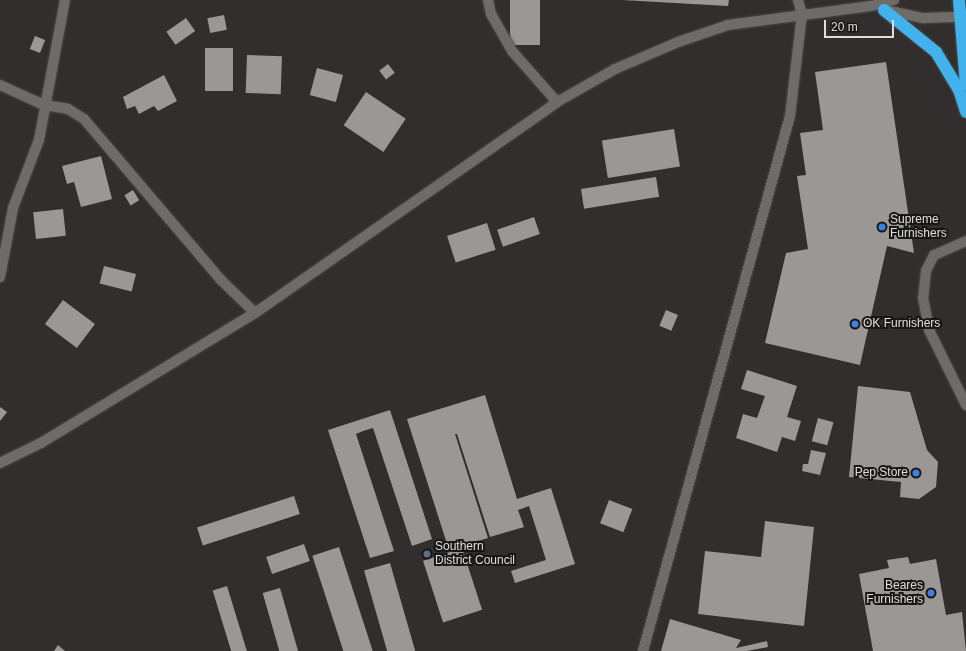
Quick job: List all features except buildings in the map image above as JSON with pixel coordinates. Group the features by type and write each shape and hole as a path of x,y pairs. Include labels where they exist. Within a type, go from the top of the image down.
{"highway":[{"path":"959,0 966,86"},
{"path":"888,3 936,52 959,90 966,112"}],"street":[{"path":"0,277 13,208 39,140 44,105 65,0"},
{"path":"488,0 491,14 512,51 557,102"},
{"path":"643,651 790,116 802,14 798,0"},
{"path":"0,463 41,444 255,313 557,102 615,69 678,42 728,25 888,3 924,18 960,17"},
{"path":"0,86 44,105 68,109 84,119 221,280 255,313"},
{"path":"966,241 934,255 926,271 923,298 929,330 966,405"}],"place":[{"name":"Supreme Furnishers","path":"882,227"},
{"name":"OK Furnishers","path":"855,324"},
{"name":"Pep Store","path":"916,473"},
{"name":"Southern District Council","path":"427,554"},
{"name":"Beares Furnishers","path":"931,593"}]}
